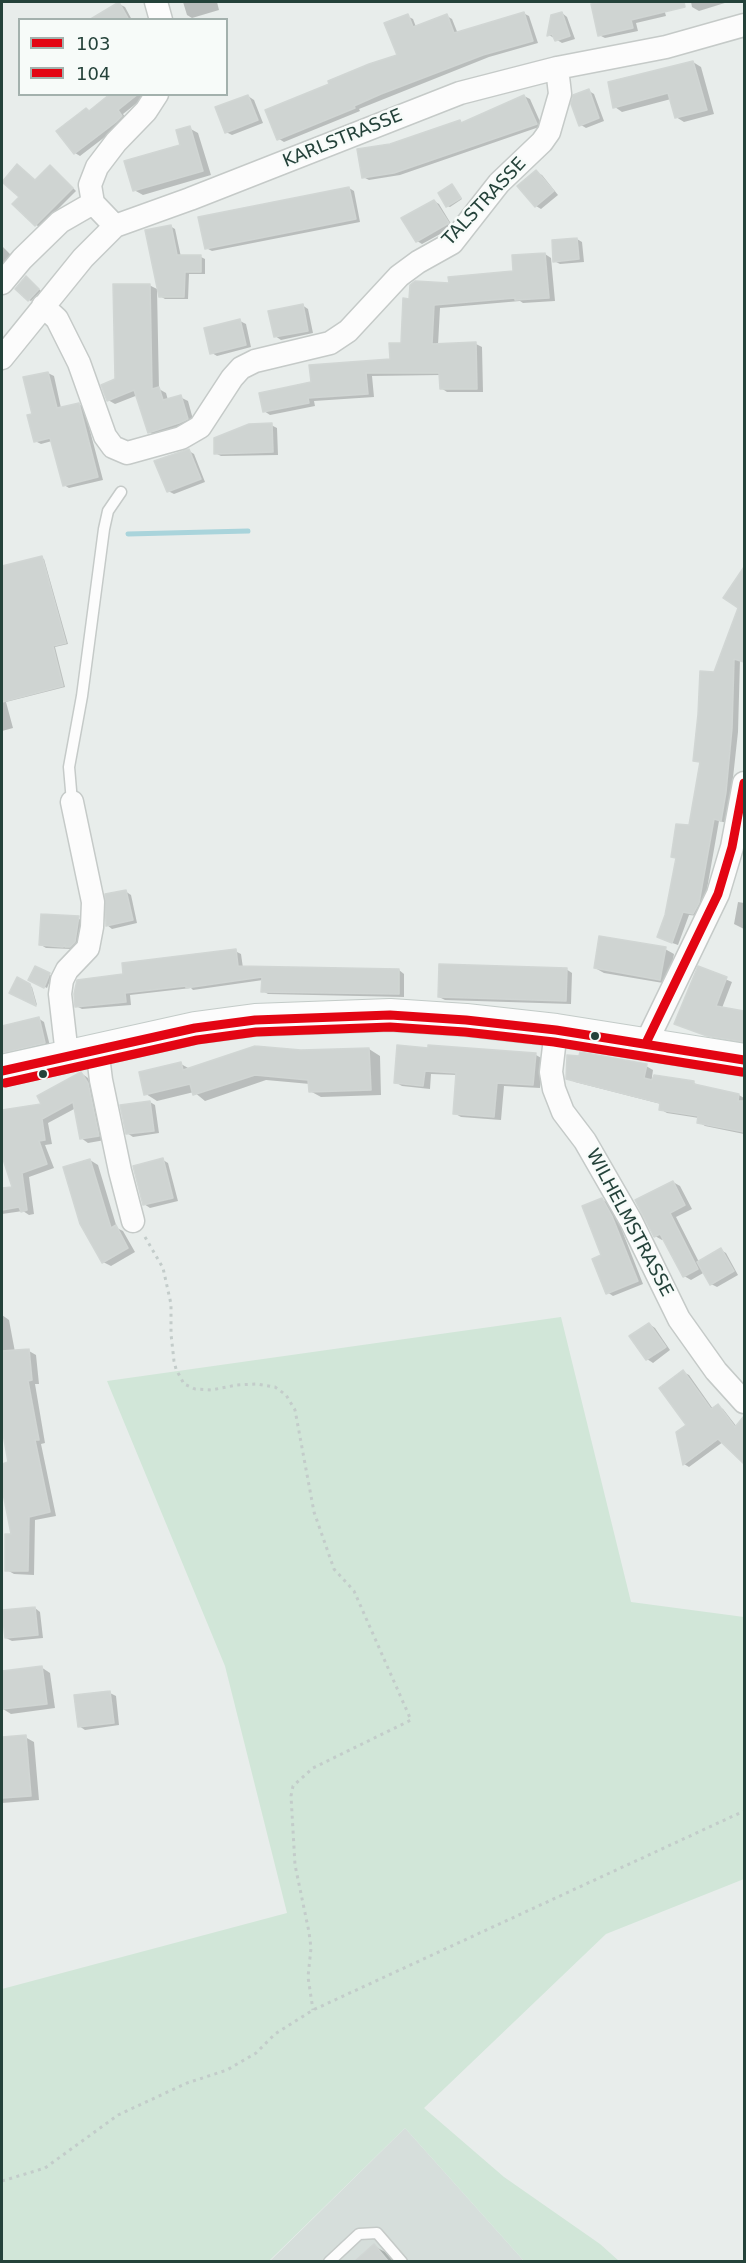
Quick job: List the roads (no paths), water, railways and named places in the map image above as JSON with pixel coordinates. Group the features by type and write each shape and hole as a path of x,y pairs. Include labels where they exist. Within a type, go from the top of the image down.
{"main road":[{"path":"2,1071 195,1028 255,1020 390,1015 466,1020 555,1030 744,1060"}],"street":[{"path":"156,2 160,18"},
{"name":"KARLSTRASSE","path":"2,357 83,258 115,226 460,93 557,68 666,47 744,25"},
{"name":"TALSTRASSE","path":"44,306 57,319 80,363 105,436 113,447 127,453 135,452 181,438 200,427 241,368 263,359 330,343 348,331 399,276 418,262 452,243 499,183 542,142 549,132 560,94 557,68"},
{"path":"115,226 93,202 90,185 97,167 116,142 152,103"},
{"path":"2,283 22,259 60,222 93,202"},
{"path":"646,1043 718,894 732,847 744,783"},
{"path":"72,802 93,902 92,927 88,948 68,970 62,980 60,994 82,1052 101,1080 133,1221"},
{"name":"WILHELMSTRASSE","path":"555,1030 551,1072 554,1089 563,1112 585,1141 631,1221 679,1319 716,1371 744,1402"}],"lane":[{"path":"72,802 69,767 82,696 104,529 108,511 121,492"},
{"path":"329,2262 359,2234 377,2233 402,2262"}],"waterway":[{"path":"128,534 248,531"}]}
